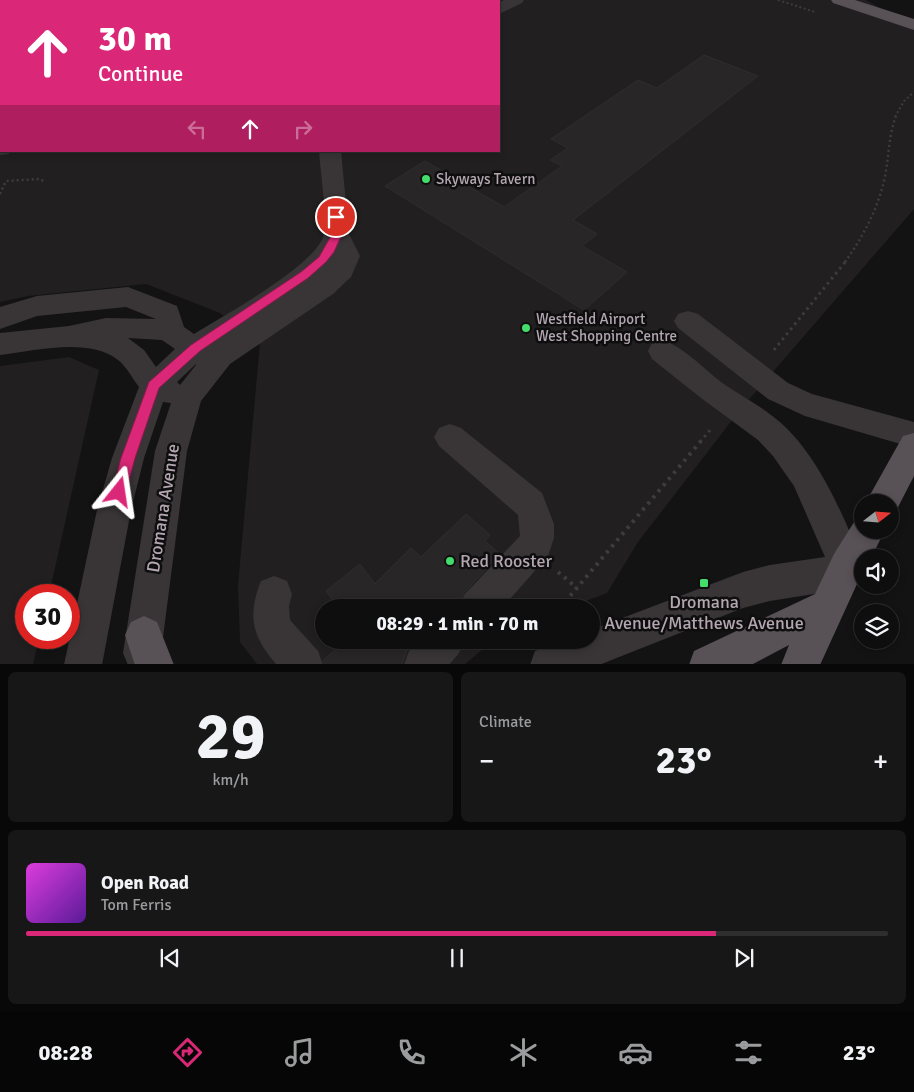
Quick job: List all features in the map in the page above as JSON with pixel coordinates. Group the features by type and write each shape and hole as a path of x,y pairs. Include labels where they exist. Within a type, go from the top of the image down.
{"main road":[{"path":"839,0 914,25"},
{"path":"887,494 914,446"},
{"path":"800,664 846,569 863,539"},
{"path":"708,664 828,607"}],"street":[{"path":"500,8 516,0"},
{"path":"83,664 114,510 128,458 154,386 205,355 220,356 318,292 337,276 348,256 337,234 330,152"},
{"path":"0,319 11,313 37,306 128,297 168,322 205,355"},
{"path":"688,321 778,391 806,404 914,435"},
{"path":"0,344 69,336 106,328 145,328 168,322"},
{"path":"69,336 97,340 122,348 129,353 154,386 188,396"},
{"path":"549,664 743,590 846,569 806,477 796,461 769,431 662,351"},
{"name":"Dromana Avenue","path":"147,655 171,451 188,396 205,355"},
{"path":"450,437 530,504 538,519 539,532 536,544 485,599"},
{"path":"274,594 269,606 272,629 304,664"},
{"path":"423,664 437,649"}],"path":[{"path":"754,374 842,268 862,236 884,183 892,121 905,99 914,92"},
{"path":"0,194 6,181 39,178 44,181"},
{"path":"568,599 732,404"},
{"path":"553,567 577,588"}],"shaded area":[{"name":"Westfield Airport West Shopping Centre","path":"500,0 866,0 914,28 914,209 740,410 638,542 607,593 591,599 315,599 315,649 484,649 465,664 257,664 240,642 238,585 260,343 220,313 146,284 28,296 0,302 0,152 500,152"},
{"path":"69,357 99,370 51,584 15,584 15,649 36,649 33,664 0,664 0,366"}],"building":[{"name":"Skyways Tavern","path":"704,55 758,76 573,220 597,234 582,246 627,272 584,310 385,186 425,161 504,207 562,166 550,160 568,148 551,139 638,80 657,88"},
{"name":"Red Rooster","path":"466,514 490,535 485,541 500,554 460,599 332,599 326,591 360,564 375,584 411,548 421,557"},
{"path":"336,649 408,649 402,664 324,664 323,661"}],"place":[{"name":"Skyways Tavern","path":"426,179"},
{"name":"Westfield Airport West Shopping Centre","path":"526,328"},
{"name":"Red Rooster","path":"450,561"},
{"name":"Dromana Avenue/Matthews Avenue","path":"704,583"}],"route":[{"path":"119,492 128,458 154,386 196,348 305,275 322,260 329,252 337,234 336,217"}]}
